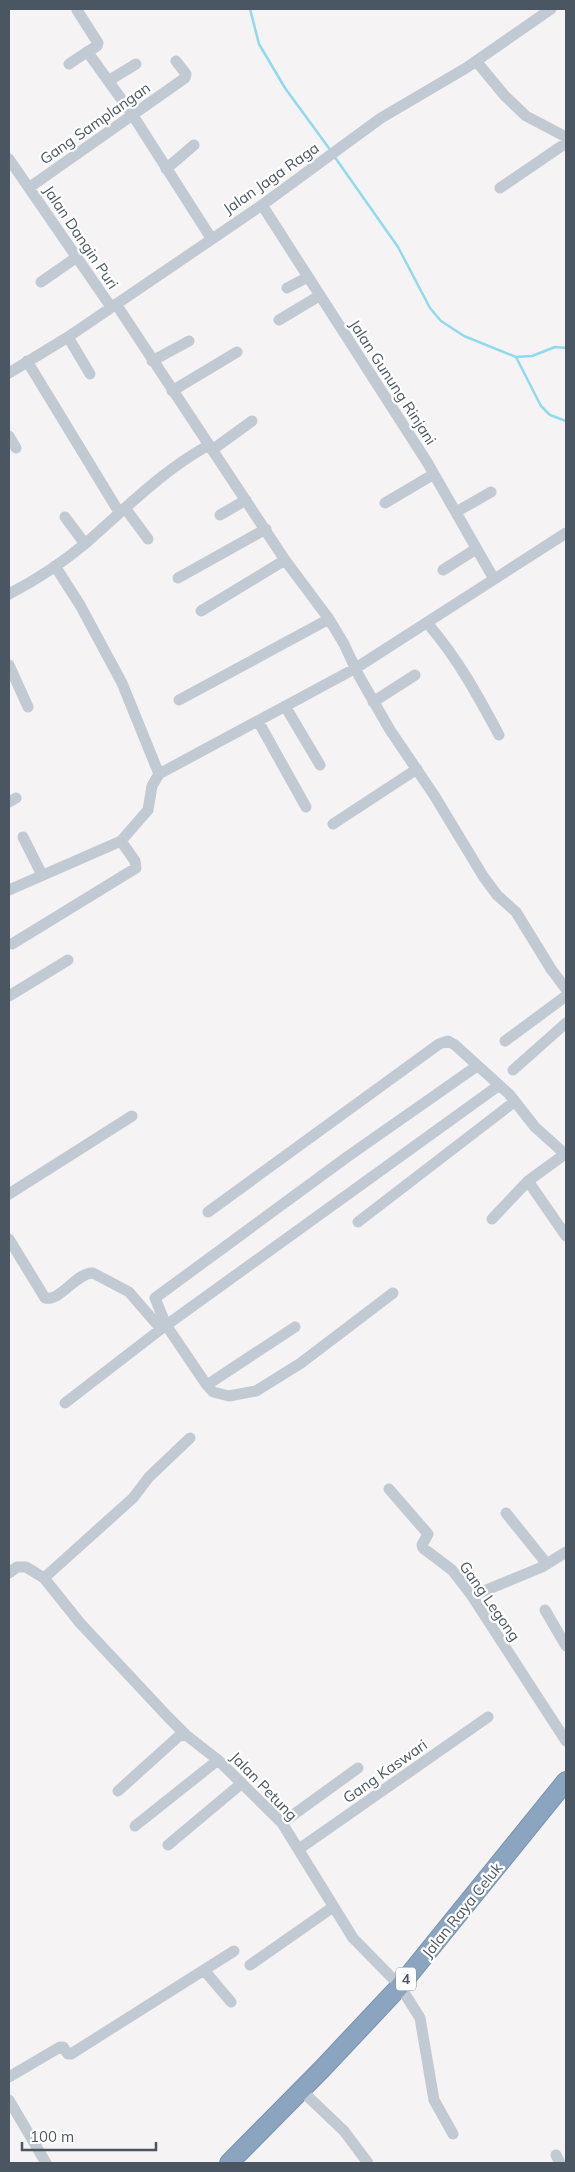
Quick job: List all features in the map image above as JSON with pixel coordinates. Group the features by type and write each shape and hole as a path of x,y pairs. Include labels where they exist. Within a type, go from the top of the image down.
{"highway":[{"name":"Jalan Raya Celuk","path":"229,2163 400,1986 566,1781"}],"street":[{"name":"Jalan Jaga Raga","path":"9,373 68,337 262,205 380,118 476,61 551,9"},
{"path":"69,64 97,46 98,43 77,10"},
{"path":"87,52 132,114 211,238"},
{"name":"Gang Samplangan","path":"30,187 186,77 176,61"},
{"path":"476,61 505,96 526,116 566,137"},
{"path":"108,81 136,64"},
{"path":"500,188 566,143"},
{"path":"166,169 194,145"},
{"name":"Jalan Dangin Puri","path":"9,159 77,257 114,306 328,619 344,644 373,702 455,827 483,876 497,895 516,912 545,961 566,989"},
{"name":"Jalan Gunung Rinjani","path":"262,205 434,474 494,579"},
{"path":"41,282 77,257"},
{"path":"287,288 308,277"},
{"path":"279,320 319,296"},
{"path":"68,337 90,374"},
{"path":"152,361 189,341"},
{"path":"172,391 237,352"},
{"path":"27,361 122,510 148,539"},
{"path":"9,594 55,566 85,544 122,510 184,460 211,448 252,421"},
{"path":"9,436 16,448"},
{"path":"385,503 434,474"},
{"path":"456,512 491,492"},
{"path":"220,515 246,500"},
{"path":"65,517 85,544"},
{"path":"178,578 266,529"},
{"path":"9,890 121,841 148,810 152,786 159,774 356,668 428,624 566,532"},
{"path":"443,570 476,550"},
{"path":"201,611 286,560"},
{"path":"55,566 80,605 122,683 159,774"},
{"path":"178,700 328,619"},
{"path":"428,624 451,651 499,735"},
{"path":"9,665 28,707"},
{"path":"373,702 415,675"},
{"path":"285,706 320,765"},
{"path":"258,720 306,808"},
{"path":"333,824 417,769"},
{"path":"23,837 42,875"},
{"path":"12,944 136,868 135,861 121,841"},
{"path":"9,996 68,960"},
{"path":"505,1041 566,996"},
{"path":"513,1070 566,1023"},
{"path":"208,1212 444,1042 455,1045 514,1102 541,1133 564,1152 528,1181 492,1219"},
{"path":"164,1327 155,1302 158,1295 348,1156 477,1066"},
{"path":"65,1403 164,1327 498,1086"},
{"path":"358,1222 514,1102"},
{"path":"9,1194 132,1116"},
{"path":"528,1181 566,1236"},
{"path":"9,1239 45,1298 53,1298 85,1275 93,1273 129,1292 164,1327 213,1392 229,1396 256,1391 301,1363 394,1293"},
{"path":"206,1384 295,1327"},
{"path":"9,1573 17,1567 26,1567 44,1578 133,1498 149,1477 190,1438"},
{"name":"Gang Legong","path":"390,1489 428,1534 422,1545 423,1548 452,1570 472,1596 566,1741"},
{"path":"506,1513 547,1564"},
{"path":"472,1596 547,1564 566,1552"},
{"name":"Jalan Petung","path":"44,1578 80,1623 186,1735 218,1760 282,1823 353,1938 400,1986 420,2018 434,2100 453,2134"},
{"path":"545,1610 566,1646"},
{"name":"Gang Kaswari","path":"299,1849 488,1717"},
{"path":"118,1791 179,1736 186,1735"},
{"path":"135,1826 218,1760"},
{"path":"282,1823 358,1768"},
{"path":"168,1844 242,1783"},
{"path":"250,1965 333,1907"},
{"path":"9,2077 62,2046 70,2054 234,1951"},
{"path":"204,1970 231,2002"},
{"path":"301,2090 344,2131 368,2163"},
{"path":"9,2100 46,2163"}],"waterway":[{"path":"250,9 259,44 285,88 331,151"},
{"path":"334,156 398,247 430,308 441,321 464,336 516,357 532,356 555,347 566,348"},
{"path":"516,357 541,406 550,415 566,421"}]}
